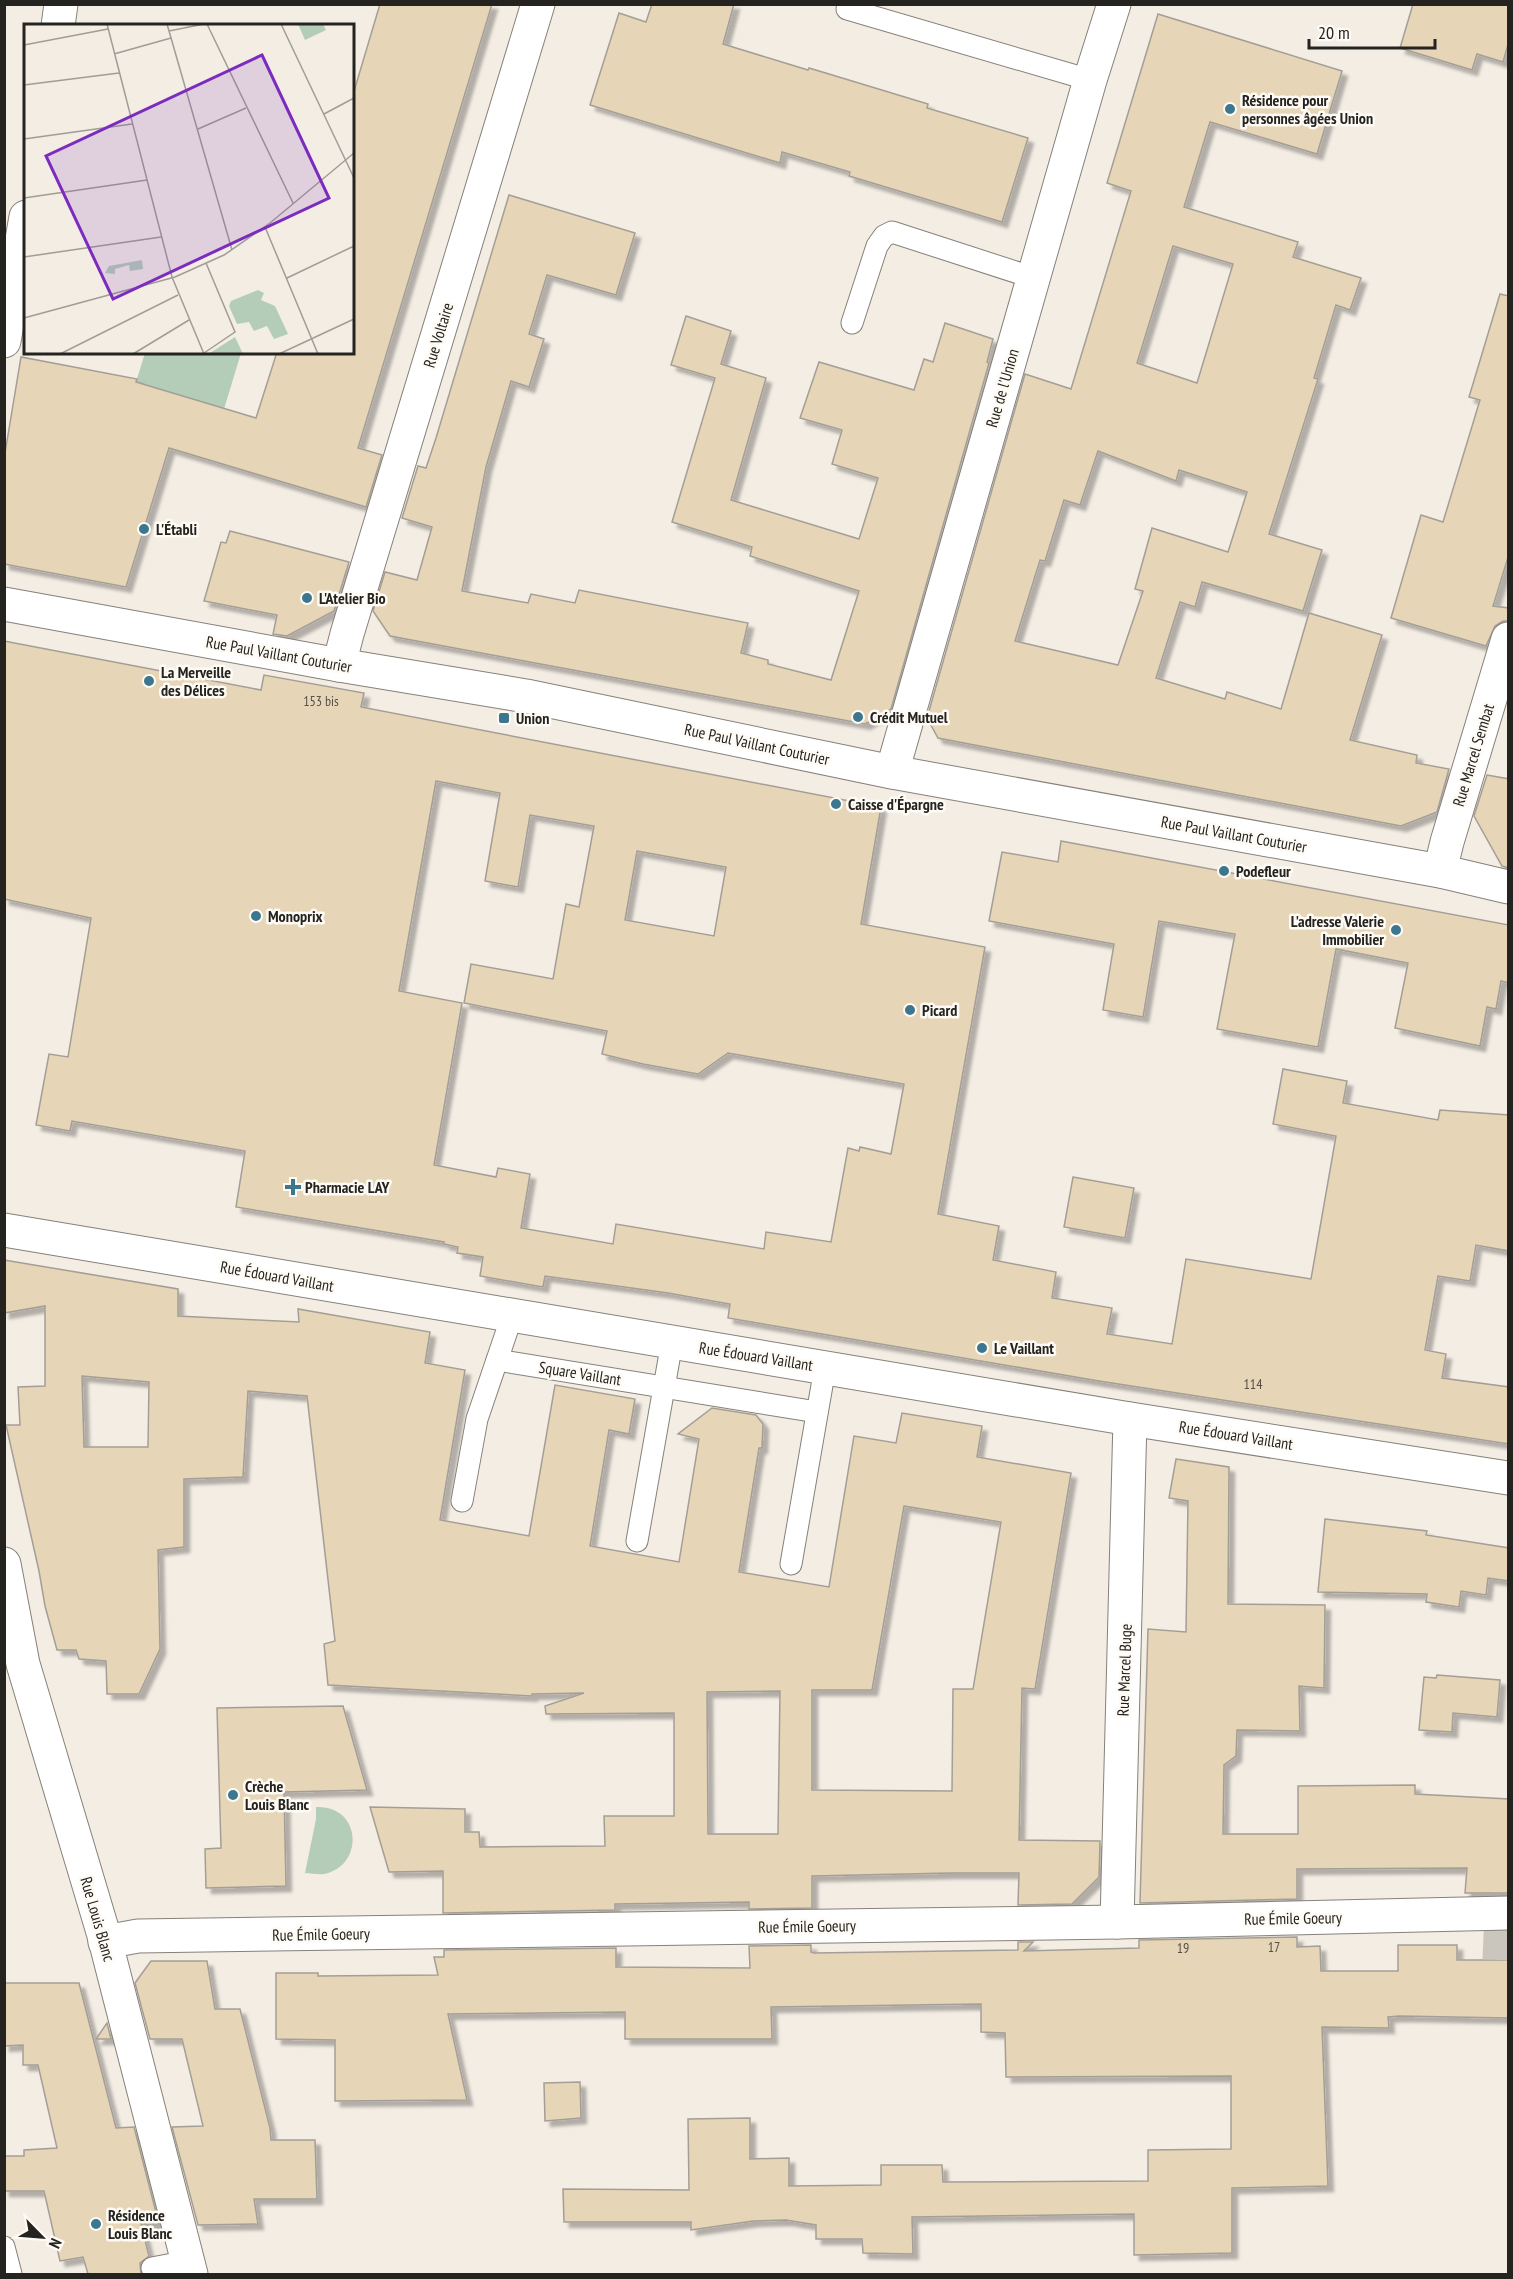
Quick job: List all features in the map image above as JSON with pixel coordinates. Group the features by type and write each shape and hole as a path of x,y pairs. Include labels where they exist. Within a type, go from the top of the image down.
{"street":[{"path":"58,24 62,4"},
{"name":"Rue Voltaire","path":"339,665 538,4"},
{"name":"Rue de l'Union","path":"892,772 1090,80 1114,4"},
{"path":"4,341 24,228"},
{"name":"Rue Paul Vaillant Couturier","path":"4,604 339,665 526,696 892,772 1440,871 1509,886"},
{"name":"Rue Marcel Sembat","path":"1440,871 1509,639"},
{"name":"Rue Édouard Vaillant","path":"4,1230 1131,1419 1509,1478"},
{"name":"Rue Marcel Buge","path":"1117,1922 1131,1419"},
{"name":"Rue Louis Blanc","path":"4,1564 9,1607 23,1664 105,1942 190,2268"},
{"name":"Rue Émile Goeury","path":"105,1942 138,1936 1117,1922 1509,1913"}],"lane":[{"path":"847,9 1090,80"},
{"path":"852,323 877,246 884,236 892,232 1034,278"},
{"path":"462,1501 477,1419 512,1316"},
{"path":"637,1541 672,1342"},
{"name":"Square Vaillant","path":"497,1360 818,1412"},
{"path":"791,1564 825,1368"},
{"path":"4,2247 11,2274"},
{"path":"152,2268 190,2268"}],"green space":[{"path":"145,354 241,354 224,409 136,382"},
{"path":"316,1807 331,1809 342,1816 350,1825 353,1837 352,1849 347,1860 337,1869 322,1874 305,1873 316,1819"}],"building":[{"path":"380,4 492,4 358,448 382,455 366,507 169,448 126,587 4,564 4,459 21,357 137,379 136,382 256,418 276,354 354,354 354,91"},
{"path":"652,4 734,4 723,44 928,104 927,108 1028,138 1002,222 849,176 850,172 782,152 780,163 590,105 619,13 646,22"},
{"path":"1413,4 1509,4 1509,41 1503,62 1477,54 1472,70 1400,48"},
{"path":"1158,14 1342,71 1317,154 1210,122 1184,207 1298,242 1293,257 1361,278 1350,310 1336,305 1314,378 1318,379 1269,534 1322,550 1303,611 1202,582 1195,607 1180,602 1156,678 1225,699 1227,692 1281,709 1309,613 1382,635 1350,740 1417,755 1416,763 1449,769 1437,812 1401,826 938,738 927,718 1025,374 1071,389 1131,191 1107,183","holes":["1173,246 1233,264 1197,383 1137,363","1098,451 1176,481 1179,470 1247,492 1228,552 1152,528 1135,589 1143,591 1118,665 1015,641 1040,560 1045,561 1064,500 1080,505"]},
{"path":"509,195 635,233 616,295 547,275 529,334 544,339 529,387 511,381 486,467 462,591 528,603 531,594 575,603 579,590 748,623 741,653 768,660 768,664 831,680 859,591 750,556 752,547 672,522 715,378 671,365 686,316 731,331 721,364 766,378 731,500 859,539 878,478 832,464 842,430 800,418 819,362 914,390 924,359 933,362 945,323 993,339 987,362 989,363 891,709 865,724 390,636 373,611 385,572 417,580 432,527 402,518 418,466 426,468 436,438"},
{"path":"1500,294 1509,296 1509,554 1493,606 1509,608 1509,621 1503,621 1495,626 1486,646 1391,618 1421,515 1443,522 1480,400 1469,397"},
{"path":"230,531 349,562 334,611 287,636 273,634 277,615 204,601 221,542 226,543"},
{"path":"4,641 261,690 264,675 364,693 361,707 881,807 861,924 985,947 938,1214 999,1226 993,1260 1056,1272 1052,1298 1112,1308 1107,1334 1172,1344 1186,1259 1311,1279 1336,1136 1273,1124 1283,1069 1347,1081 1343,1103 1438,1120 1440,1110 1509,1115 1509,1251 1476,1245 1470,1281 1438,1276 1425,1350 1446,1354 1442,1378 1509,1387 1509,1444 1099,1381 728,1318 730,1304 668,1293 545,1276 543,1287 480,1276 483,1257 457,1253 458,1247 444,1244 444,1242 236,1207 245,1151 72,1121 70,1131 36,1125 49,1054 68,1057 91,918 4,899","holes":["436,781 500,793 485,881 518,887 530,815 594,826 579,907 566,904 553,979 471,964 464,1003 607,1031 602,1054 643,1064 698,1074 728,1053 904,1084 891,1154 860,1147 859,1151 848,1148 831,1242 766,1232 764,1249 616,1224 613,1244 521,1228 530,1174 498,1168 496,1177 434,1165 462,1003 399,991","637,851 726,867 714,936 625,920"]},
{"path":"1487,775 1509,779 1509,868 1502,866 1474,816"},
{"path":"1061,841 1509,925 1509,983 1501,981 1496,1009 1487,1007 1480,1046 1395,1028 1408,963 1336,949 1318,1047 1217,1029 1235,934 1159,921 1143,1017 1103,1010 1114,944 989,921 1002,852 1058,862"},
{"path":"1073,1177 1134,1188 1125,1238 1064,1227"},
{"path":"4,1260 178,1289 178,1316 299,1322 298,1309 430,1332 425,1363 465,1370 440,1520 529,1536 555,1385 635,1399 629,1434 609,1430 590,1546 679,1562 699,1439 678,1434 712,1408 756,1415 763,1424 762,1448 759,1448 739,1572 829,1587 854,1436 896,1443 902,1413 982,1426 977,1457 1071,1473 1035,1689 1022,1688 1019,1840 1100,1841 1099,1877 1072,1904 1018,1905 1019,1873 951,1873 812,1876 812,1908 749,1909 749,1902 615,1904 615,1910 443,1913 443,1871 389,1872 370,1807 465,1809 465,1832 479,1832 480,1847 605,1846 604,1816 674,1816 674,1713 546,1714 545,1706 584,1693 532,1694 532,1696 328,1685 324,1644 335,1641 307,1396 248,1391 243,1477 184,1479 184,1547 158,1550 160,1649 139,1694 107,1694 106,1661 79,1659 76,1650 57,1650 45,1606 6,1425 20,1425 18,1387 45,1386 45,1306 4,1313","holes":["82,1376 149,1382 148,1447 84,1447","904,1506 1001,1522 973,1689 953,1689 952,1791 812,1790 812,1690 872,1690","780,1691 778,1834 708,1834 707,1692"]},
{"path":"1176,1459 1229,1467 1228,1604 1325,1605 1324,1688 1299,1686 1300,1731 1237,1730 1236,1756 1224,1765 1223,1834 1298,1834 1298,1786 1415,1785 1415,1794 1509,1799 1509,1893 1465,1893 1467,1868 1297,1869 1297,1899 1140,1903 1148,1629 1186,1632 1188,1501 1169,1498"},
{"path":"1325,1519 1427,1531 1426,1535 1509,1548 1509,1581 1488,1578 1486,1595 1461,1591 1459,1607 1426,1602 1427,1594 1318,1592"},
{"path":"1437,1675 1500,1680 1497,1717 1453,1713 1452,1732 1419,1730 1424,1677 1436,1678"},
{"path":"343,1706 367,1790 284,1792 286,1886 206,1888 205,1849 221,1848 217,1708"},
{"path":"1297,1937 1297,1947 1320,1946 1321,1971 1398,1971 1398,1945 1457,1945 1457,1960 1509,1960 1509,2018 1399,2016 1388,2017 1389,2028 1322,2027 1328,2186 1232,2188 1232,2253 1134,2255 1134,2214 912,2217 913,2254 863,2253 862,2239 816,2239 816,2225 786,2220 753,2221 691,2230 691,2222 564,2222 563,2189 689,2190 688,2119 750,2118 750,2159 789,2158 789,2186 881,2185 881,2165 942,2165 943,2182 1148,2181 1148,2150 1231,2149 1231,2076 1006,2077 1005,2033 981,2032 981,2004 771,2007 772,2039 625,2039 625,2012 448,2014 467,2100 335,2101 335,2040 276,2039 276,1973 318,1973 318,1976 438,1975 434,1957 444,1957 444,1950 616,1948 616,1967 750,1968 749,1946 811,1945 811,1952 814,1953 1018,1950 1018,1942 1033,1942 1024,1951 1139,1948 1139,1940"},
{"path":"151,1961 207,1961 215,2009 240,2009 271,2140 315,2140 317,2199 254,2199 258,2224 198,2225 172,2127 203,2126 182,2039 150,2039 135,1983"},
{"path":"4,1983 79,1983 116,2128 134,2127 159,2224 141,2224 149,2256 140,2263 141,2274 88,2274 83,2257 60,2261 44,2191 4,2191 4,2156 24,2156 24,2150 57,2148 38,2065 23,2065 23,2045 4,2046"},
{"path":"107,2023 111,2039 96,2039"},
{"path":"580,2082 581,2118 545,2121 544,2083"}],"tunnel":[{"path":"1499,1960 1501,1913"}],"place":[{"name":"Résidence pour personnes âgées Union","path":"1230,109"},
{"name":"L'Établi","path":"144,529"},
{"name":"L'Atelier Bio","path":"307,598"},
{"name":"La Merveille des Délices","path":"149,681"},
{"name":"Crédit Mutuel","path":"858,717"},
{"name":"Union","path":"504,718"},
{"name":"Caisse d'Épargne","path":"836,804"},
{"name":"Podefleur","path":"1224,871"},
{"name":"Monoprix","path":"256,916"},
{"name":"L'adresse Valerie Immobilier","path":"1396,930"},
{"name":"Picard","path":"910,1010"},
{"name":"Pharmacie LAY","path":"293,1187"},
{"name":"Le Vaillant","path":"982,1348"},
{"name":"Crèche Louis Blanc","path":"233,1795"},
{"name":"Résidence Louis Blanc","path":"96,2224"}]}
